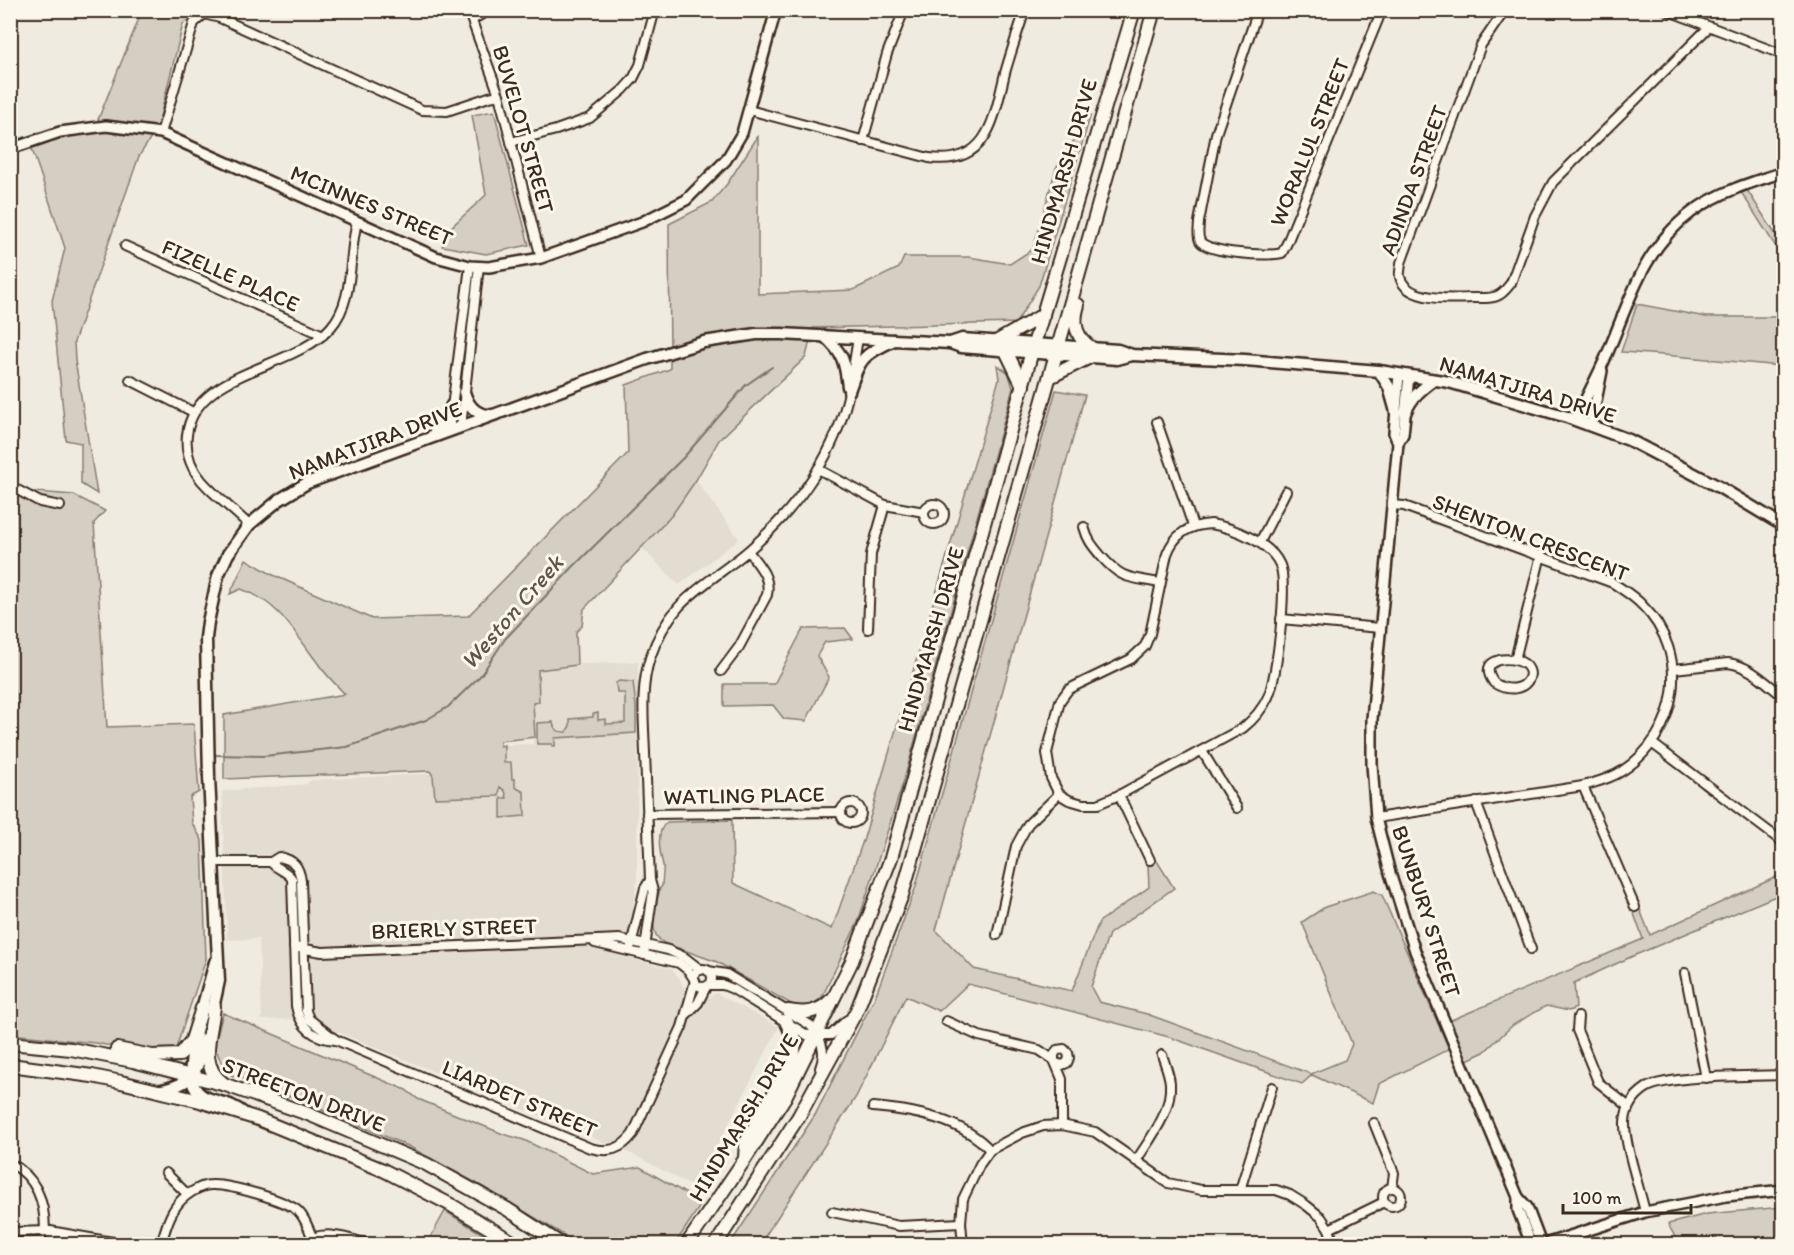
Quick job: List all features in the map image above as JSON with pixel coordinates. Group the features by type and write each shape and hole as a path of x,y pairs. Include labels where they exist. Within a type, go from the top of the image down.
{"main road":[{"name":"HINDMARSH DRIVE","path":"687,1245 785,1096 852,961 891,858 1033,348 1134,10"},
{"name":"HINDMARSH DRIVE","path":"716,1245 805,1106 857,1010 911,868 1154,10"},
{"path":"1050,377 1091,353 1077,333 1074,318 1089,266 1084,252"},
{"path":"996,342 1043,315"},
{"name":"NAMATJIRA DRIVE","path":"191,1076 198,1065 208,1007 219,981 209,777 208,622 218,576 228,554 249,525 279,500 308,483 677,349 704,342 756,334 950,343 961,347 1006,351 1033,348"},
{"path":"824,336 837,347 843,357 849,391"},
{"name":"NAMATJIRA DRIVE","path":"950,343 962,339 1091,353 1118,350 1132,355 1245,360 1379,371 1434,380 1481,391 1575,420 1629,440 1719,486 1784,526"},
{"path":"849,391 859,362 870,352 894,340"},
{"path":"1006,351 1023,386"},
{"path":"1379,371 1401,413"},
{"path":"1401,413 1411,398 1434,380"},
{"path":"464,392 469,406 484,415 492,416"},
{"path":"429,438 444,423 452,405"},
{"path":"745,1160 746,1142 793,1060 795,1041 787,1016 817,1011 827,1005 836,994"},
{"path":"71,1049 95,1046 152,1056 180,1055 192,1040 208,1007"},
{"path":"208,1007 213,1022 207,1046 209,1066 215,1077 226,1085"},
{"name":"STREETON DRIVE","path":"10,1043 71,1049 123,1059 226,1085 324,1119 426,1164 507,1209 561,1245"},
{"name":"STREETON DRIVE","path":"10,1065 92,1076 158,1091 248,1116 383,1170 451,1205 516,1245"},
{"path":"158,1091 187,1082 191,1076"},
{"path":"191,1076 195,1090 205,1097 234,1105 248,1116"}],"street":[{"name":"BUVELOT STREET","path":"468,10 499,95 541,258"},
{"path":"472,20 489,10"},
{"path":"511,142 590,118 623,90 633,79 640,65 655,10"},
{"name":"MCINNES STREET","path":"10,149 60,132 106,126 161,133 436,257 474,266 504,266 541,258 642,222 686,200 726,160 742,133 776,10"},
{"path":"863,141 887,54 904,10"},
{"path":"749,110 940,160 956,159 977,146 988,133 1012,46 1025,10"},
{"name":"WORALUL STREET","path":"1258,10 1216,134 1198,235 1208,247 1262,255 1282,253 1287,243 1382,10"},
{"name":"ADINDA STREET","path":"1505,10 1481,45 1401,263 1400,276 1408,289 1431,298 1441,300 1493,298 1506,290 1511,283 1535,216 1552,182 1709,27"},
{"path":"1666,10 1784,55"},
{"path":"161,133 194,23 204,14 220,18 422,110 447,111 499,95"},
{"path":"1575,420 1611,344 1637,278 1660,244 1677,224 1710,200 1743,185 1784,172"},
{"path":"249,525 202,481 191,463 186,442 193,412 207,396 222,386 291,354 323,335 333,326 346,293 357,222"},
{"name":"FIZELLE PLACE","path":"125,246 323,335"},
{"path":"460,427 474,266"},
{"path":"449,431 474,266"},
{"path":"644,955 653,891 650,880 644,696 650,659 668,620 683,601 771,531 799,498 818,469 831,446 849,391 858,338"},
{"path":"1592,426 1604,360"},
{"name":"BUNBURY STREET","path":"1404,375 1401,413 1403,434 1398,443 1372,719 1372,764 1376,818 1390,873 1415,951 1518,1197 1527,1207 1543,1245"},
{"path":"130,380 193,412"},
{"path":"1157,422 1193,526"},
{"path":"818,469 885,505 924,512"},
{"path":"10,486 40,502 60,506"},
{"path":"1260,542 1286,491"},
{"path":"868,629 871,554 885,505"},
{"name":"SHENTON CRESCENT","path":"1376,818 1583,786 1621,772 1653,744 1664,723 1671,701 1674,669 1660,629 1649,612 1636,599 1613,583 1404,506 1392,505"},
{"path":"1193,526 1221,526 1260,542 1274,555 1280,565 1283,578 1281,619 1274,680 1262,708 1243,728 1105,802 1076,803 1059,794 1051,778 1047,753 1060,701 1075,686 1131,659 1141,651 1150,634 1167,554 1173,542 1182,532 1193,526"},
{"path":"1084,527 1088,541 1115,572 1129,578 1160,584"},
{"path":"721,671 740,647 769,587 766,576 748,550"},
{"path":"1515,660 1541,555"},
{"path":"1281,619 1380,628"},
{"path":"1503,658 1515,660 1521,661 1528,668 1529,677 1525,685 1516,689 1494,683 1489,670 1494,662 1503,658"},
{"path":"1674,669 1737,664 1753,672 1784,696"},
{"path":"1653,744 1784,843"},
{"path":"1203,751 1237,808"},
{"path":"1583,786 1635,907"},
{"path":"997,935 1016,846 1028,824 1059,794"},
{"path":"1119,795 1150,860"},
{"path":"1476,802 1531,949"},
{"name":"WATLING PLACE","path":"648,814 841,812"},
{"name":"LIARDET STREET","path":"298,947 299,869 294,862 276,858 271,862 275,867 289,873 292,879 299,960 309,1019 336,1040 602,1151 621,1147 633,1134 686,1016 694,980"},
{"path":"213,862 271,862"},
{"path":"631,952 645,888 650,880"},
{"name":"BRIERLY STREET","path":"298,947 322,951 619,939 684,957 705,970 726,974 787,1016 807,1035 817,1034"},
{"name":"BRIERLY STREET","path":"588,941 679,963 688,970 694,980"},
{"name":"BRIERLY STREET","path":"299,960 322,951"},
{"path":"705,970 712,978 707,986 698,986 694,980 697,972 705,970"},
{"path":"1685,973 1706,1078"},
{"name":"LIARDET STREET","path":"686,1016 698,1003 707,986"},
{"name":"BRIERLY STREET","path":"707,986 726,986 787,1016"},
{"path":"805,1106 823,1060 823,1048 817,1034 835,1033 857,1010"},
{"path":"1578,1017 1576,1030 1599,1082 1628,1106"},
{"path":"946,1021 979,1036 1039,1050 1055,1061 1062,1078 1062,1125"},
{"path":"1136,1161 1163,1118 1170,1098 1170,1081 1162,1055"},
{"path":"1645,1212 1626,1137 1625,1123 1628,1106 1646,1089 1659,1083 1706,1078 1784,1075"},
{"path":"1239,1190 1272,1087"},
{"path":"873,1107 901,1109 964,1129 974,1134 990,1150"},
{"path":"1374,1123 1394,1173 1392,1188"},
{"path":"963,1245 961,1223 963,1199 990,1150 1022,1133 1043,1126 1062,1125 1095,1132 1168,1183 1200,1190 1276,1190 1290,1195 1320,1217 1329,1229 1334,1245"},
{"path":"10,1163 22,1170 34,1182 53,1245"},
{"path":"166,1173 187,1194"},
{"path":"161,1245 172,1213 187,1194 211,1185 236,1189 286,1204 299,1212 312,1237"},
{"path":"1384,1202 1385,1192 1392,1188"},
{"path":"1384,1202 1392,1207 1399,1204 1401,1193 1392,1188"},
{"path":"1543,1245 1645,1212 1726,1196 1784,1190"},
{"name":"BUNBURY STREET","path":"1518,1197 1518,1210 1531,1245"},
{"path":"1329,1229 1384,1202"},
{"path":"832,1212 899,1226 961,1223"},
{"path":"10,1232 48,1231 124,1245"},
{"path":"303,1245 312,1237 345,1237 368,1245"}],"shaded area":[{"path":"142,11 193,11 198,14 183,24 157,129 139,156 74,342 97,494 81,484 81,443 66,440 52,301 65,248 31,146 63,136 93,132"},
{"path":"494,111 529,245 486,254 442,246 448,230 486,195 472,115"},
{"path":"1091,114 1039,286 1016,323 813,328 806,357 719,440 672,515 584,609 582,626 576,632 577,665 538,670 539,702 533,703 535,737 500,741 500,746 504,745 504,763 511,762 515,787 524,792 525,816 501,818 501,798 507,798 505,791 500,787 499,796 435,798 433,776 430,771 224,779 224,715 345,694 323,671 293,629 276,610 241,589 230,594 246,559 271,574 372,619 468,616 628,453 626,385 670,369 669,224 712,202 727,184 758,136 758,294 853,290 899,268 904,257 969,257 1010,264 1033,249 1056,168"},
{"path":"1747,190 1783,246 1783,258 1741,192"},
{"path":"1637,304 1706,317 1783,317 1783,366 1621,352"},
{"path":"997,365 1008,372 1013,388 904,780 858,922 822,997 807,1007 793,1005 717,962 664,943 658,938 654,918 662,886 663,865 659,842 661,831 667,822 732,820 733,883 832,929 864,838 999,379"},
{"path":"1056,390 1085,395 936,930 974,969 1072,991 1099,922 1149,887 1148,866 1157,861 1174,888 1109,934 1091,987 1099,1002 1147,1014 1311,1074 1345,1060 1352,1044 1302,922 1325,907 1374,891 1382,895 1449,1049 1379,1084 1373,1103 1312,1075 1302,1084 1169,1037 968,984 939,1011 906,996 856,1097 760,1244 730,1244 815,1115 875,997 915,889"},
{"path":"696,480 739,539 679,585 642,548 672,515"},
{"path":"11,490 74,495 105,511 94,523 107,727 194,724 199,792 190,797 192,823 202,840 206,959 175,1051 151,1053 95,1043 11,1034"},
{"path":"845,628 853,639 825,642 817,656 829,677 806,721 784,719 773,705 724,706 724,684 774,684 803,629"},
{"path":"638,662 637,880 627,958 672,969 683,987 708,998 716,993 779,1027 695,1188 634,1155 324,1026 293,1019 262,1020 259,939 227,940 222,791 307,784 311,780 502,770 501,745 533,744 530,666"},
{"path":"619,681 633,682 636,733 555,738 555,746 537,744 537,723 553,722 557,730 566,732 570,726 570,719 593,717 593,714 598,713 598,720 606,719 606,724 625,723 625,693 617,693 616,683"},
{"path":"1783,874 1783,893 1574,983 1576,1008 1569,1011 1546,1006 1513,1025 1484,1052 1465,1061 1449,1021 1643,939 1633,911 1639,907 1650,935"},
{"path":"223,1013 406,1090 418,1099 503,1134 524,1140 593,1174 640,1167 702,1203 675,1244 579,1244 408,1146 263,1085 231,1075 214,1046"},
{"path":"1783,1207 1783,1244 1679,1244 1668,1224 1707,1214"},
{"path":"445,1211 499,1244 427,1244"}],"waterway":[{"name":"Weston Creek","path":"212,755 264,756 347,747 426,720 448,707 481,675 505,639 574,566 684,457 746,385 772,367"}]}
